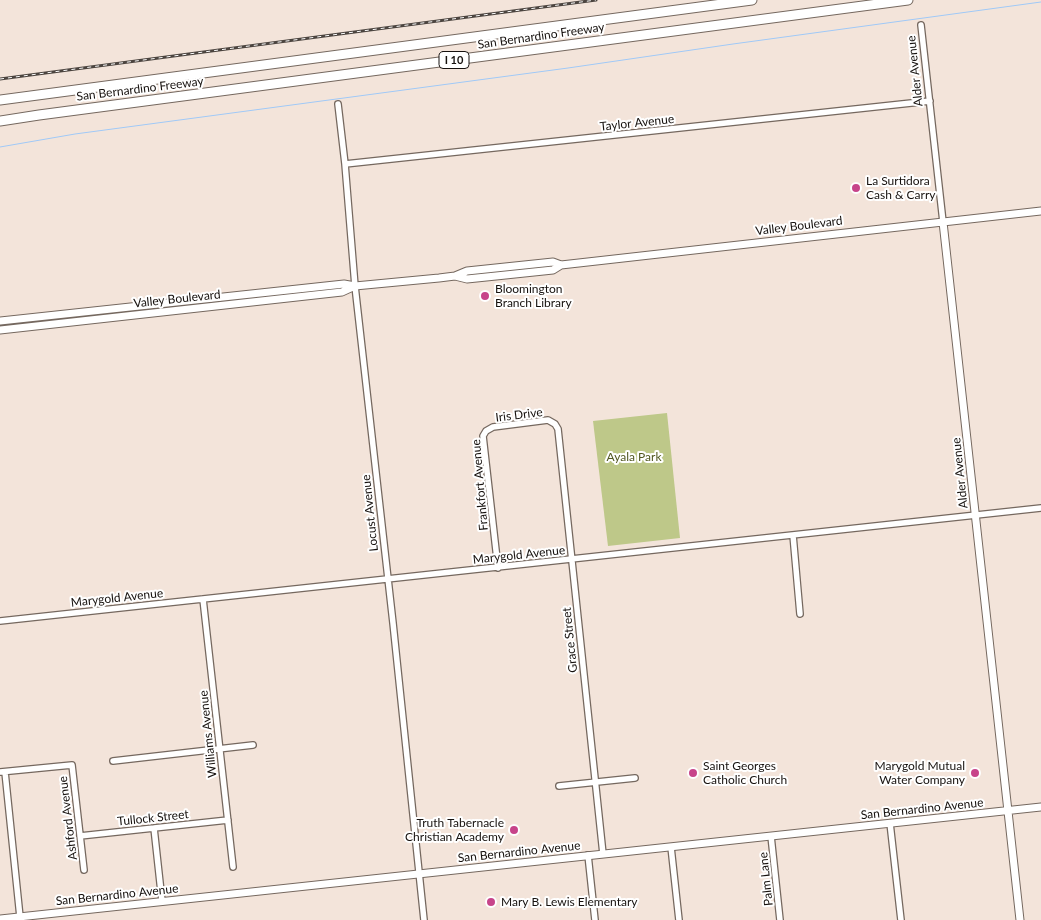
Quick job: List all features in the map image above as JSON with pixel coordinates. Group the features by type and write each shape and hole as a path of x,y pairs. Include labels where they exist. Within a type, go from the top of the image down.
{"highway":[{"name":"San Bernardino Freeway","path":"0,100 752,0"},
{"name":"San Bernardino Freeway","path":"0,121 908,0"}],"main road":[{"name":"Valley Boulevard","path":"0,321 344,284 355,286 455,276 467,279 496,276 553,270 561,265 1041,212"},
{"name":"Alder Avenue","path":"944,222 1020,920"},
{"name":"Valley Boulevard","path":"0,330 342,292 355,286"},
{"name":"San Bernardino Avenue","path":"0,919 1041,807"}],"street":[{"name":"Alder Avenue","path":"922,25 944,222"},
{"name":"Taylor Avenue","path":"346,164 930,101"},
{"name":"Locust Avenue","path":"338,104 346,164 355,286 424,920"},
{"name":"Iris Drive","path":"486,431 494,427 548,420 555,424"},
{"name":"Grace Street","path":"555,424 558,429 603,854"},
{"name":"Frankfort Avenue","path":"486,431 484,443 498,568"},
{"name":"Marygold Avenue","path":"0,621 1041,508"},
{"path":"793,535 800,614"},
{"name":"Williams Avenue","path":"204,599 233,867"},
{"path":"113,761 253,745"},
{"name":"Ashford Avenue","path":"2,772 72,765 84,870"},
{"path":"2,772 20,917"},
{"path":"559,786 634,778"},
{"name":"Tullock Street","path":"80,836 228,820"},
{"path":"890,823 901,920"},
{"path":"154,828 162,901"},
{"name":"Palm Lane","path":"771,836 780,920"},
{"path":"671,847 679,920"},
{"path":"588,855 595,920"}],"green space":[{"name":"Ayala Park","path":"667,413 680,538 608,546 593,421"}],"waterway":[{"path":"0,147 75,134 1041,2"}],"railway":[{"path":"0,79 596,0"}],"place":[{"name":"La Surtidora Cash & Carry","path":"856,188"},
{"name":"Bloomington Branch Library","path":"485,296"},
{"name":"Saint Georges Catholic Church","path":"693,773"},
{"name":"Marygold Mutual Water Company","path":"975,773"},
{"name":"Truth Tabernacle Christian Academy","path":"514,830"},
{"name":"Mary B. Lewis Elementary","path":"491,902"}]}
